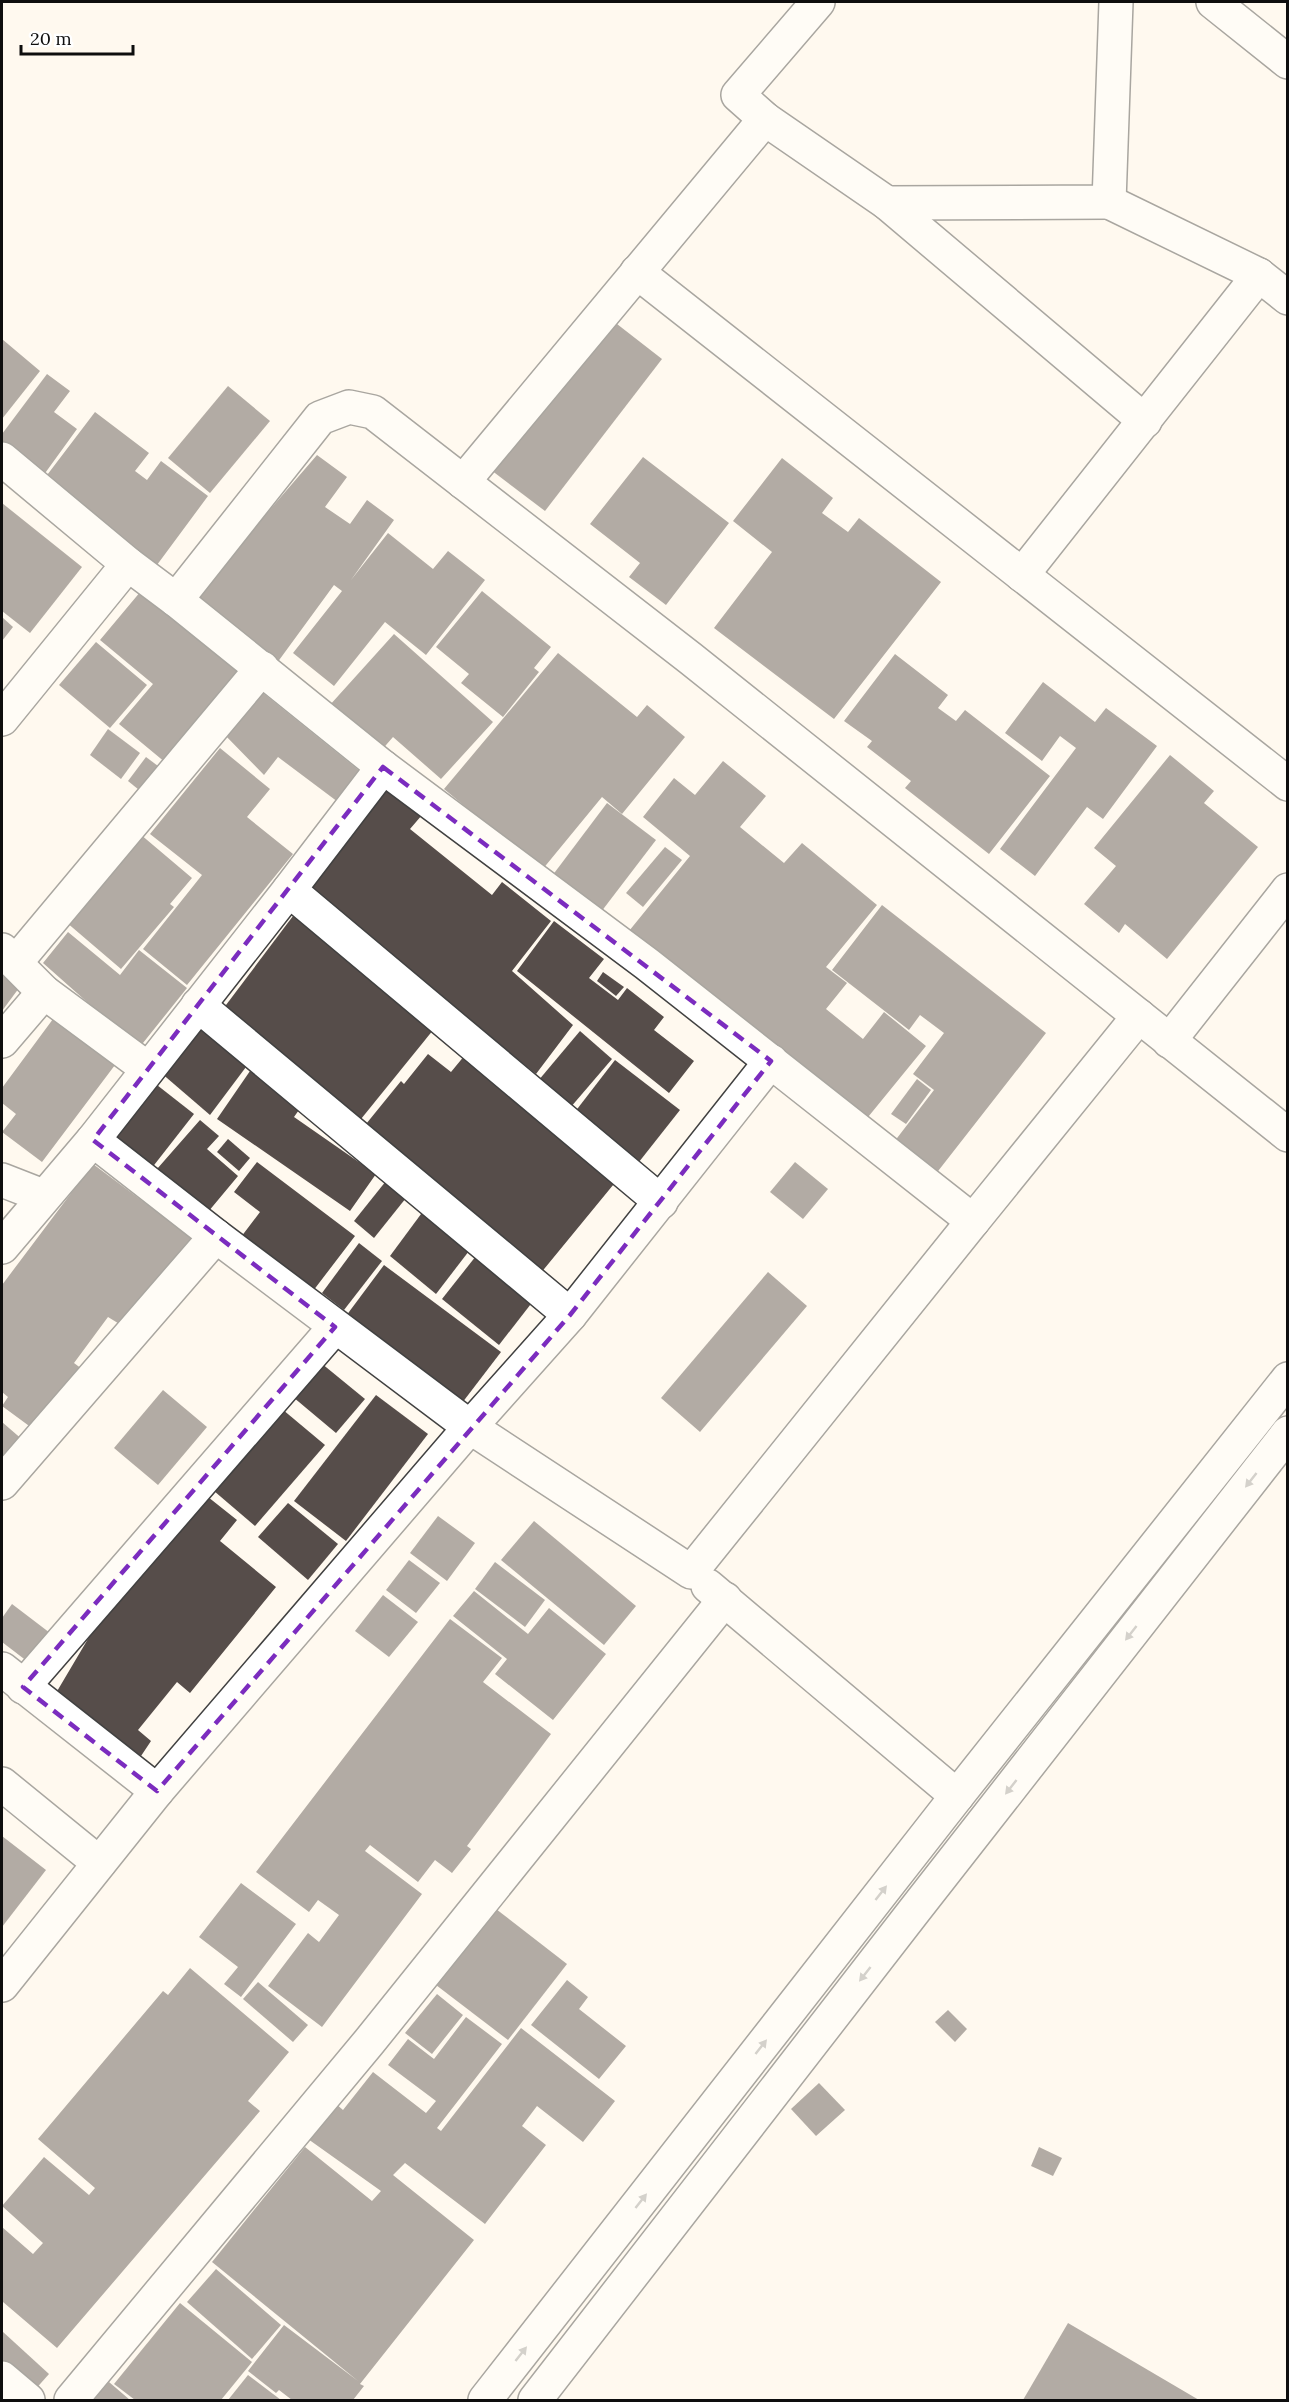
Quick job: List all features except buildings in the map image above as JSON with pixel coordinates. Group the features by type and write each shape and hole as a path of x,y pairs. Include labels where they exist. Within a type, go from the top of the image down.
{"street":[{"path":"818,2 738,95 765,119 887,203 1145,421"},
{"path":"1109,202 1116,2"},
{"path":"1213,2 1287,62"},
{"path":"463,482 765,119"},
{"path":"887,203 1109,202 1259,275 1287,298"},
{"path":"637,272 1287,784"},
{"path":"1022,576 1259,275"},
{"path":"176,600 320,418 349,407 373,412 699,665 1287,1136"},
{"path":"2,459 128,564 383,766 646,964 973,1221"},
{"path":"2,719 128,564"},
{"path":"148,1069 44,992 9,956 262,668"},
{"path":"2,1247 43,1196 93,1140 383,766"},
{"path":"289,890 661,1202"},
{"path":"1169,1041 1287,890"},
{"path":"2,1041 44,992"},
{"path":"198,1005 570,1315"},
{"path":"691,1572 1138,1016"},
{"path":"2,1985 156,1791 470,1427 570,1315 771,1061"},
{"path":"93,1140 335,1327 470,1427 691,1572 726,1599 957,1796"},
{"path":"2,1180 43,1196"},
{"path":"2,1483 216,1236"},
{"path":"156,1791 12,1678 335,1327"},
{"path":"485,2400 957,1796 1287,1379"},
{"path":"535,2400 1287,1433"},
{"path":"71,2400 369,2042 726,1599"},
{"path":"2,1784 99,1863"},
{"path":"2,2378 28,2400"}],"highlighted area":[{"path":"383,767 771,1061 570,1315 157,1791 23,1687 335,1327 93,1140"}]}
